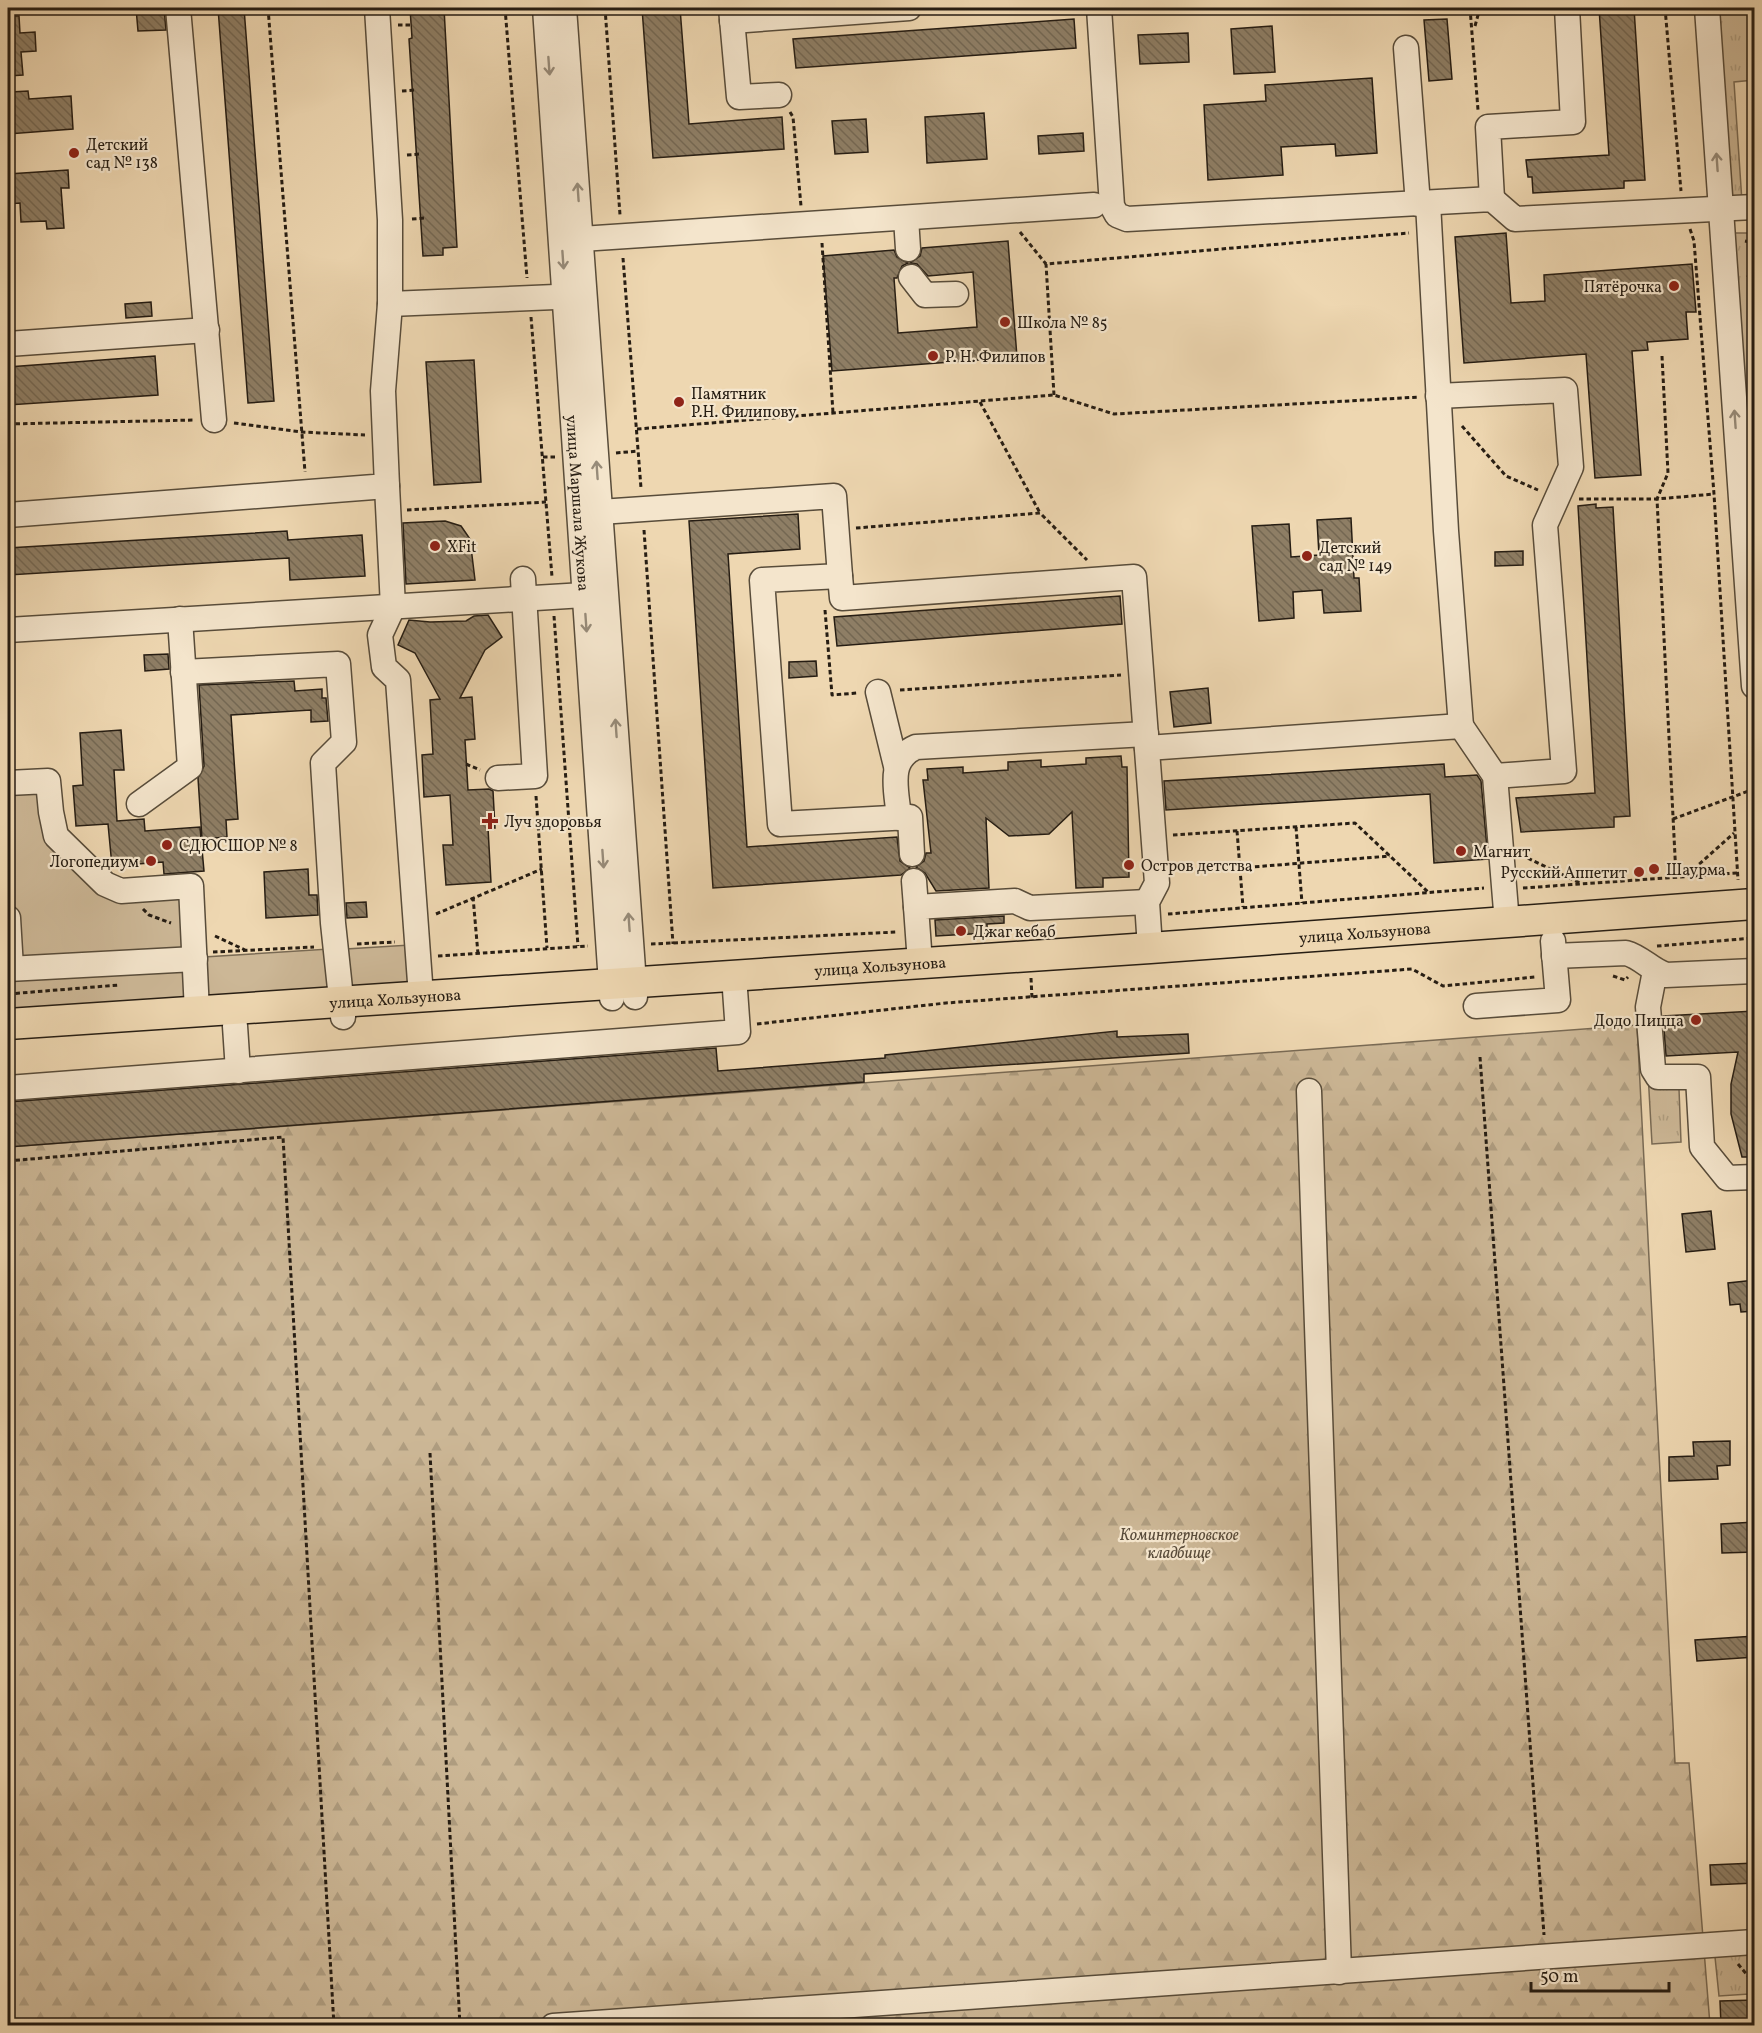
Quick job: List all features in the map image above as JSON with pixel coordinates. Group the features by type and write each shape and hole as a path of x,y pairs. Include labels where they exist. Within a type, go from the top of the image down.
{"main road":[{"name":"улица Хользунова","path":"8,1024 197,1012 342,1009 623,989 920,963 1755,904"},
{"name":"улица Хользунова","path":"8,1042 235,1026 421,996 623,989 735,990 1554,957 1755,925"}],"street":[{"path":"178,8 214,420"},
{"path":"377,8 390,220 390,304 383,391 393,607 380,635 384,667 398,680 421,996"},
{"name":"улица Маршала Жукова","path":"545,8 600,512 623,989"},
{"name":"улица Маршала Жукова","path":"564,8 581,239 575,296 584,596 620,945"},
{"path":"779,95 739,97 731,14 909,8"},
{"path":"1099,8 1112,206 1117,215 1127,219 1492,200 1515,219 1755,207"},
{"path":"1492,200 1488,127 1573,122 1567,8"},
{"path":"1707,8 1755,686"},
{"path":"1406,48 1423,203 1430,232 1438,396 1461,726 1495,776 1507,923"},
{"path":"581,239 1094,205"},
{"path":"906,218 908,249"},
{"path":"911,277 925,295 956,294"},
{"path":"390,304 575,296"},
{"path":"8,344 207,330"},
{"path":"1438,396 1565,390 1571,467 1545,525 1564,771 1495,776"},
{"path":"8,515 387,486"},
{"path":"600,512 834,496 842,598 1134,577 1157,883 1147,909 1150,948"},
{"path":"840,576 762,580 780,825 910,818 912,854"},
{"path":"8,630 393,607 524,589 553,597 584,596"},
{"path":"498,778 535,776 524,589"},
{"path":"139,804 190,767 180,619"},
{"path":"183,672 338,664 344,742 323,763 333,923 342,1009"},
{"path":"878,692 896,766 899,818"},
{"path":"896,766 900,757 916,747 1146,741 1461,726"},
{"path":"8,783 48,781 56,836 105,884 121,891 191,886 197,1012"},
{"path":"914,881 920,963"},
{"path":"916,907 1015,901 1030,908 1147,909"},
{"path":"8,918 9,968 195,959"},
{"path":"1476,1006 1558,1000 1554,957 1626,953 1636,956 1648,966 1666,975 1755,971"},
{"path":"1648,966 1648,1007 1653,1069 1658,1077 1698,1077 1702,1147 1727,1178 1755,1177"},
{"path":"8,1088 738,1032 735,990"},
{"path":"235,1026 238,1071"},
{"path":"1310,1091 1339,1972"},
{"path":"553,2025 1755,1942"}],"path":[{"path":"268,8 307,492"},
{"path":"328,13 329,8"},
{"path":"505,8 546,502 578,946"},
{"path":"605,8 673,944"},
{"path":"1470,8 1478,110 1488,127"},
{"path":"1473,31 1480,8"},
{"path":"1147,909 1244,908 1428,892 1737,873 1714,494 1694,241 1683,209 1665,8"},
{"path":"779,95 793,117 812,224 821,257 833,413"},
{"path":"1009,232 1020,231 1046,264 1054,395"},
{"path":"1046,264 1430,232"},
{"path":"1662,356 1668,473 1657,499 1676,876"},
{"path":"636,429 1054,395 1113,414 1438,396"},
{"path":"980,402 1040,513 1105,579"},
{"path":"388,511 546,502"},
{"path":"837,529 1040,513"},
{"path":"535,776 547,948"},
{"path":"1673,819 1755,789"},
{"path":"1154,836 1355,823 1428,892"},
{"path":"1296,827 1302,903"},
{"path":"1237,831 1244,908"},
{"path":"1688,875 1734,833"},
{"path":"1500,845 1582,884"},
{"path":"1240,868 1390,856"},
{"path":"416,924 473,897 542,869"},
{"path":"473,897 478,954"},
{"path":"419,956 578,946 673,944 918,931"},
{"path":"1608,974 1625,980 1648,966 1648,947 1755,938"},
{"path":"737,1026 946,1003 1412,969 1443,986 1554,957"},
{"path":"1480,1057 1546,1957"},
{"path":"8,1161 283,1137 334,2025"},
{"path":"430,1453 460,2025"}],"green space":[{"path":"1716,8 1754,8 1754,80 1734,82 1742,202 1731,204"},
{"path":"1735,233 1754,233 1754,535 1730,237"},
{"path":"37,789 49,829 105,889 184,893 188,954 23,958 15,940 8,796"},
{"path":"410,945 412,980 407,990 354,994 348,985 346,949"},
{"path":"329,949 331,985 324,996 215,1003 206,992 204,957"},
{"path":"189,965 185,1005 8,1017 8,975"},
{"name":"Коминтерновское кладбище","path":"1637,1025 1675,1763 1689,1763 1710,2025 8,2026 8,1147"},
{"path":"1648,1073 1662,1089 1679,1089 1681,1142 1652,1144"},
{"path":"1754,1953 1754,2001 1749,1994 1719,1996 1715,1957"}],"building":[{"path":"136,8 164,8 166,30 138,31"},
{"path":"218,8 244,8 274,401 248,403"},
{"path":"410,8 444,8 457,247 443,248 443,255 423,256 409,39 412,38"},
{"path":"642,8 680,8 689,124 782,117 784,149 653,158"},
{"path":"1599,8 1634,8 1645,180 1624,181 1624,188 1533,193 1532,177 1528,177 1526,160 1609,155"},
{"path":"8,16 19,16 20,33 35,32 36,51 21,52 23,75 8,76"},
{"path":"1074,19 1076,48 796,68 793,39"},
{"path":"1447,19 1452,79 1429,81 1424,20"},
{"path":"1272,26 1275,72 1234,74 1231,29"},
{"path":"1188,33 1189,62 1140,64 1138,35"},
{"path":"1372,78 1377,153 1336,156 1335,144 1281,147 1283,175 1208,180 1204,105 1266,101 1265,85"},
{"path":"28,91 29,99 71,96 73,129 8,134 8,111 12,111 11,92"},
{"path":"984,113 987,159 927,163 925,117"},
{"path":"866,119 868,152 835,154 832,121"},
{"path":"1083,133 1084,151 1039,154 1038,136"},
{"path":"68,170 69,188 61,188 64,228 47,229 46,221 21,222 20,203 8,204 8,174"},
{"path":"1506,233 1511,303 1545,301 1544,275 1692,264 1696,312 1686,312 1688,339 1647,342 1648,350 1632,351 1641,475 1595,478 1586,354 1464,363 1455,237"},
{"path":"1008,241 1017,357 832,371 823,256 894,250 897,257 908,263 902,266 897,278 894,278 898,333 977,327 973,272 928,276 917,264 910,263 920,256 922,248"},
{"path":"151,302 152,316 126,318 125,304"},
{"path":"155,356 158,395 8,405 8,367"},
{"path":"474,360 481,482 434,485 426,362"},
{"path":"1596,504 1596,508 1613,507 1630,816 1614,817 1614,827 1521,832 1516,798 1595,793 1578,506"},
{"path":"798,514 800,549 728,554 747,847 897,837 900,861 910,868 901,875 713,888 689,521"},
{"path":"1351,518 1354,578 1359,578 1361,611 1324,613 1322,590 1293,592 1294,618 1259,621 1252,526 1289,524 1291,557 1319,555 1317,520"},
{"name":"XFit","path":"445,521 461,526 470,539 475,580 406,584 403,523"},
{"path":"287,531 288,540 362,535 365,576 290,580 289,558 8,575 8,548"},
{"path":"1523,551 1523,565 1495,566 1495,552"},
{"path":"1120,596 1122,624 837,646 834,617"},
{"path":"488,615 502,637 485,650 460,698 472,697 475,739 465,740 468,790 489,789 493,791 495,828 488,828 491,882 446,885 443,845 453,845 450,795 424,797 422,755 433,754 430,700 440,699 415,653 398,645 409,620 466,621 474,616"},
{"path":"168,654 169,669 145,671 144,655"},
{"path":"816,661 817,676 789,678 789,662"},
{"path":"294,681 295,691 322,689 322,698 326,698 328,721 311,722 311,710 231,715 238,819 226,820 227,837 202,839 198,778 204,766 199,685"},
{"path":"1208,688 1211,723 1174,727 1170,692"},
{"path":"121,730 124,770 114,770 117,821 144,819 145,831 200,827 204,871 164,874 163,862 112,866 108,824 76,826 73,786 83,785 80,733"},
{"path":"1121,756 1122,767 1127,767 1129,877 1103,878 1103,887 1076,888 1072,812 1049,834 1009,836 986,818 989,888 936,891 925,873 916,867 924,861 926,853 931,853 923,780 928,780 927,769 963,767 963,773 1008,770 1008,762 1041,760 1041,767 1086,764 1086,758"},
{"path":"1444,764 1445,777 1477,775 1481,781 1488,859 1434,863 1430,794 1166,810 1164,781"},
{"path":"308,869 309,895 317,895 318,915 266,918 264,872"},
{"path":"366,902 367,917 347,918 346,903"},
{"path":"1004,916 1004,923 987,924 987,933 936,936 935,920"},
{"path":"1755,1011 1755,1157 1742,1157 1731,1114 1731,1084 1738,1052 1666,1056 1663,1016"},
{"path":"1117,1031 1117,1037 1188,1034 1189,1053 864,1074 864,1082 8,1147 8,1102 716,1048 718,1071 885,1058 885,1055"},
{"path":"1711,1211 1715,1249 1686,1252 1682,1214"},
{"path":"1755,1280 1755,1311 1741,1312 1740,1304 1730,1305 1728,1283"},
{"path":"1730,1441 1730,1465 1717,1466 1718,1479 1669,1481 1669,1457 1694,1456 1693,1442"},
{"path":"1755,1522 1755,1552 1722,1553 1721,1524"},
{"path":"1755,1636 1755,1657 1697,1661 1695,1640"},
{"path":"1755,1863 1755,1883 1711,1885 1710,1865"},
{"path":"1755,2000 1755,2025 1721,2025 1720,2001"}],"place":[{"name":"Детский сад № 138","path":"74,153"},
{"name":"Пятёрочка","path":"1674,286"},
{"name":"Школа № 85","path":"1005,322"},
{"name":"Р. Н. Филипов","path":"933,356"},
{"name":"Памятник Р.Н. Филипову","path":"679,402"},
{"name":"XFit","path":"435,546"},
{"name":"Детский сад № 149","path":"1307,556"},
{"name":"Луч здоровья","path":"490,821"},
{"name":"СДЮСШОР № 8","path":"167,845"},
{"name":"Магнит","path":"1461,851"},
{"name":"Логопедиум","path":"151,861"},
{"name":"Остров детства","path":"1129,865"},
{"name":"Шаурма","path":"1654,869"},
{"name":"Русский Аппетит","path":"1639,872"},
{"name":"Джаг кебаб","path":"961,931"},
{"name":"Додо Пицца","path":"1696,1020"}]}
